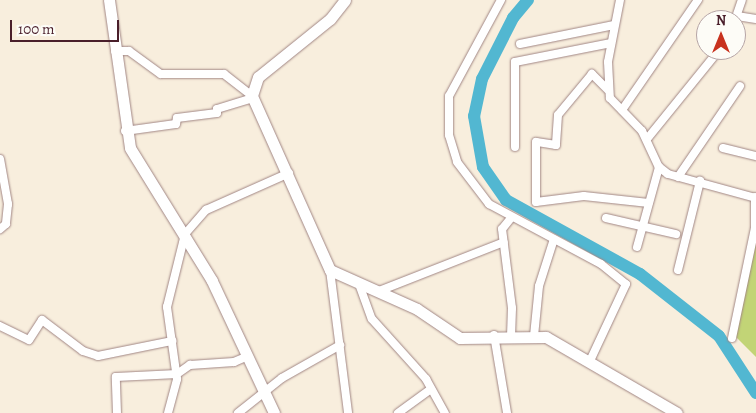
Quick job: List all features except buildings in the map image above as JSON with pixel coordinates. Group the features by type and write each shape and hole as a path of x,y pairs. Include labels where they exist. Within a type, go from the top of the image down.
{"street":[{"path":"109,0 125,131 134,157 185,234 248,356 274,413"},
{"path":"252,97 258,77 330,19 345,0"},
{"path":"501,0 464,62 449,96 447,116 449,135 465,175 489,204 511,218 602,264 626,284 589,363"},
{"path":"608,90 610,43 620,0"},
{"path":"622,110 698,0"},
{"path":"520,44 614,25"},
{"path":"514,147 514,62 610,43"},
{"path":"114,51 129,51 161,74 224,74 252,97 289,173 330,270 348,413"},
{"path":"647,139 711,60"},
{"path":"649,204 584,196 536,202 536,142 556,145 558,115 592,74 608,90 622,110 647,139 659,166 678,177 700,181 755,198 755,228 732,338"},
{"path":"678,177 740,86"},
{"path":"125,131 176,124 177,118 217,112 217,109 252,97"},
{"path":"723,148 756,156"},
{"path":"0,158 8,204 6,224 0,230"},
{"path":"637,247 659,166"},
{"path":"168,413 177,374 167,307 185,234 206,210 289,173"},
{"path":"678,270 700,181"},
{"path":"511,218 502,229 511,336"},
{"path":"606,218 676,234"},
{"path":"534,336 539,286 554,239"},
{"path":"379,291 504,242"},
{"path":"330,270 379,291 460,338 494,335 546,337 676,413"},
{"path":"359,284 372,319 430,390 445,413"},
{"path":"0,326 29,340 42,320 82,351 98,356 172,341"},
{"path":"494,335 507,413"},
{"path":"238,413 265,392 340,345"},
{"path":"118,413 116,377 177,374 190,365 234,362 248,356"},
{"path":"398,413 430,390"}],"green space":[{"path":"756,235 756,357 731,332"}],"waterway":[{"path":"528,0 513,18 482,79 474,116 483,167 506,200 640,274 719,336 756,393"}]}
